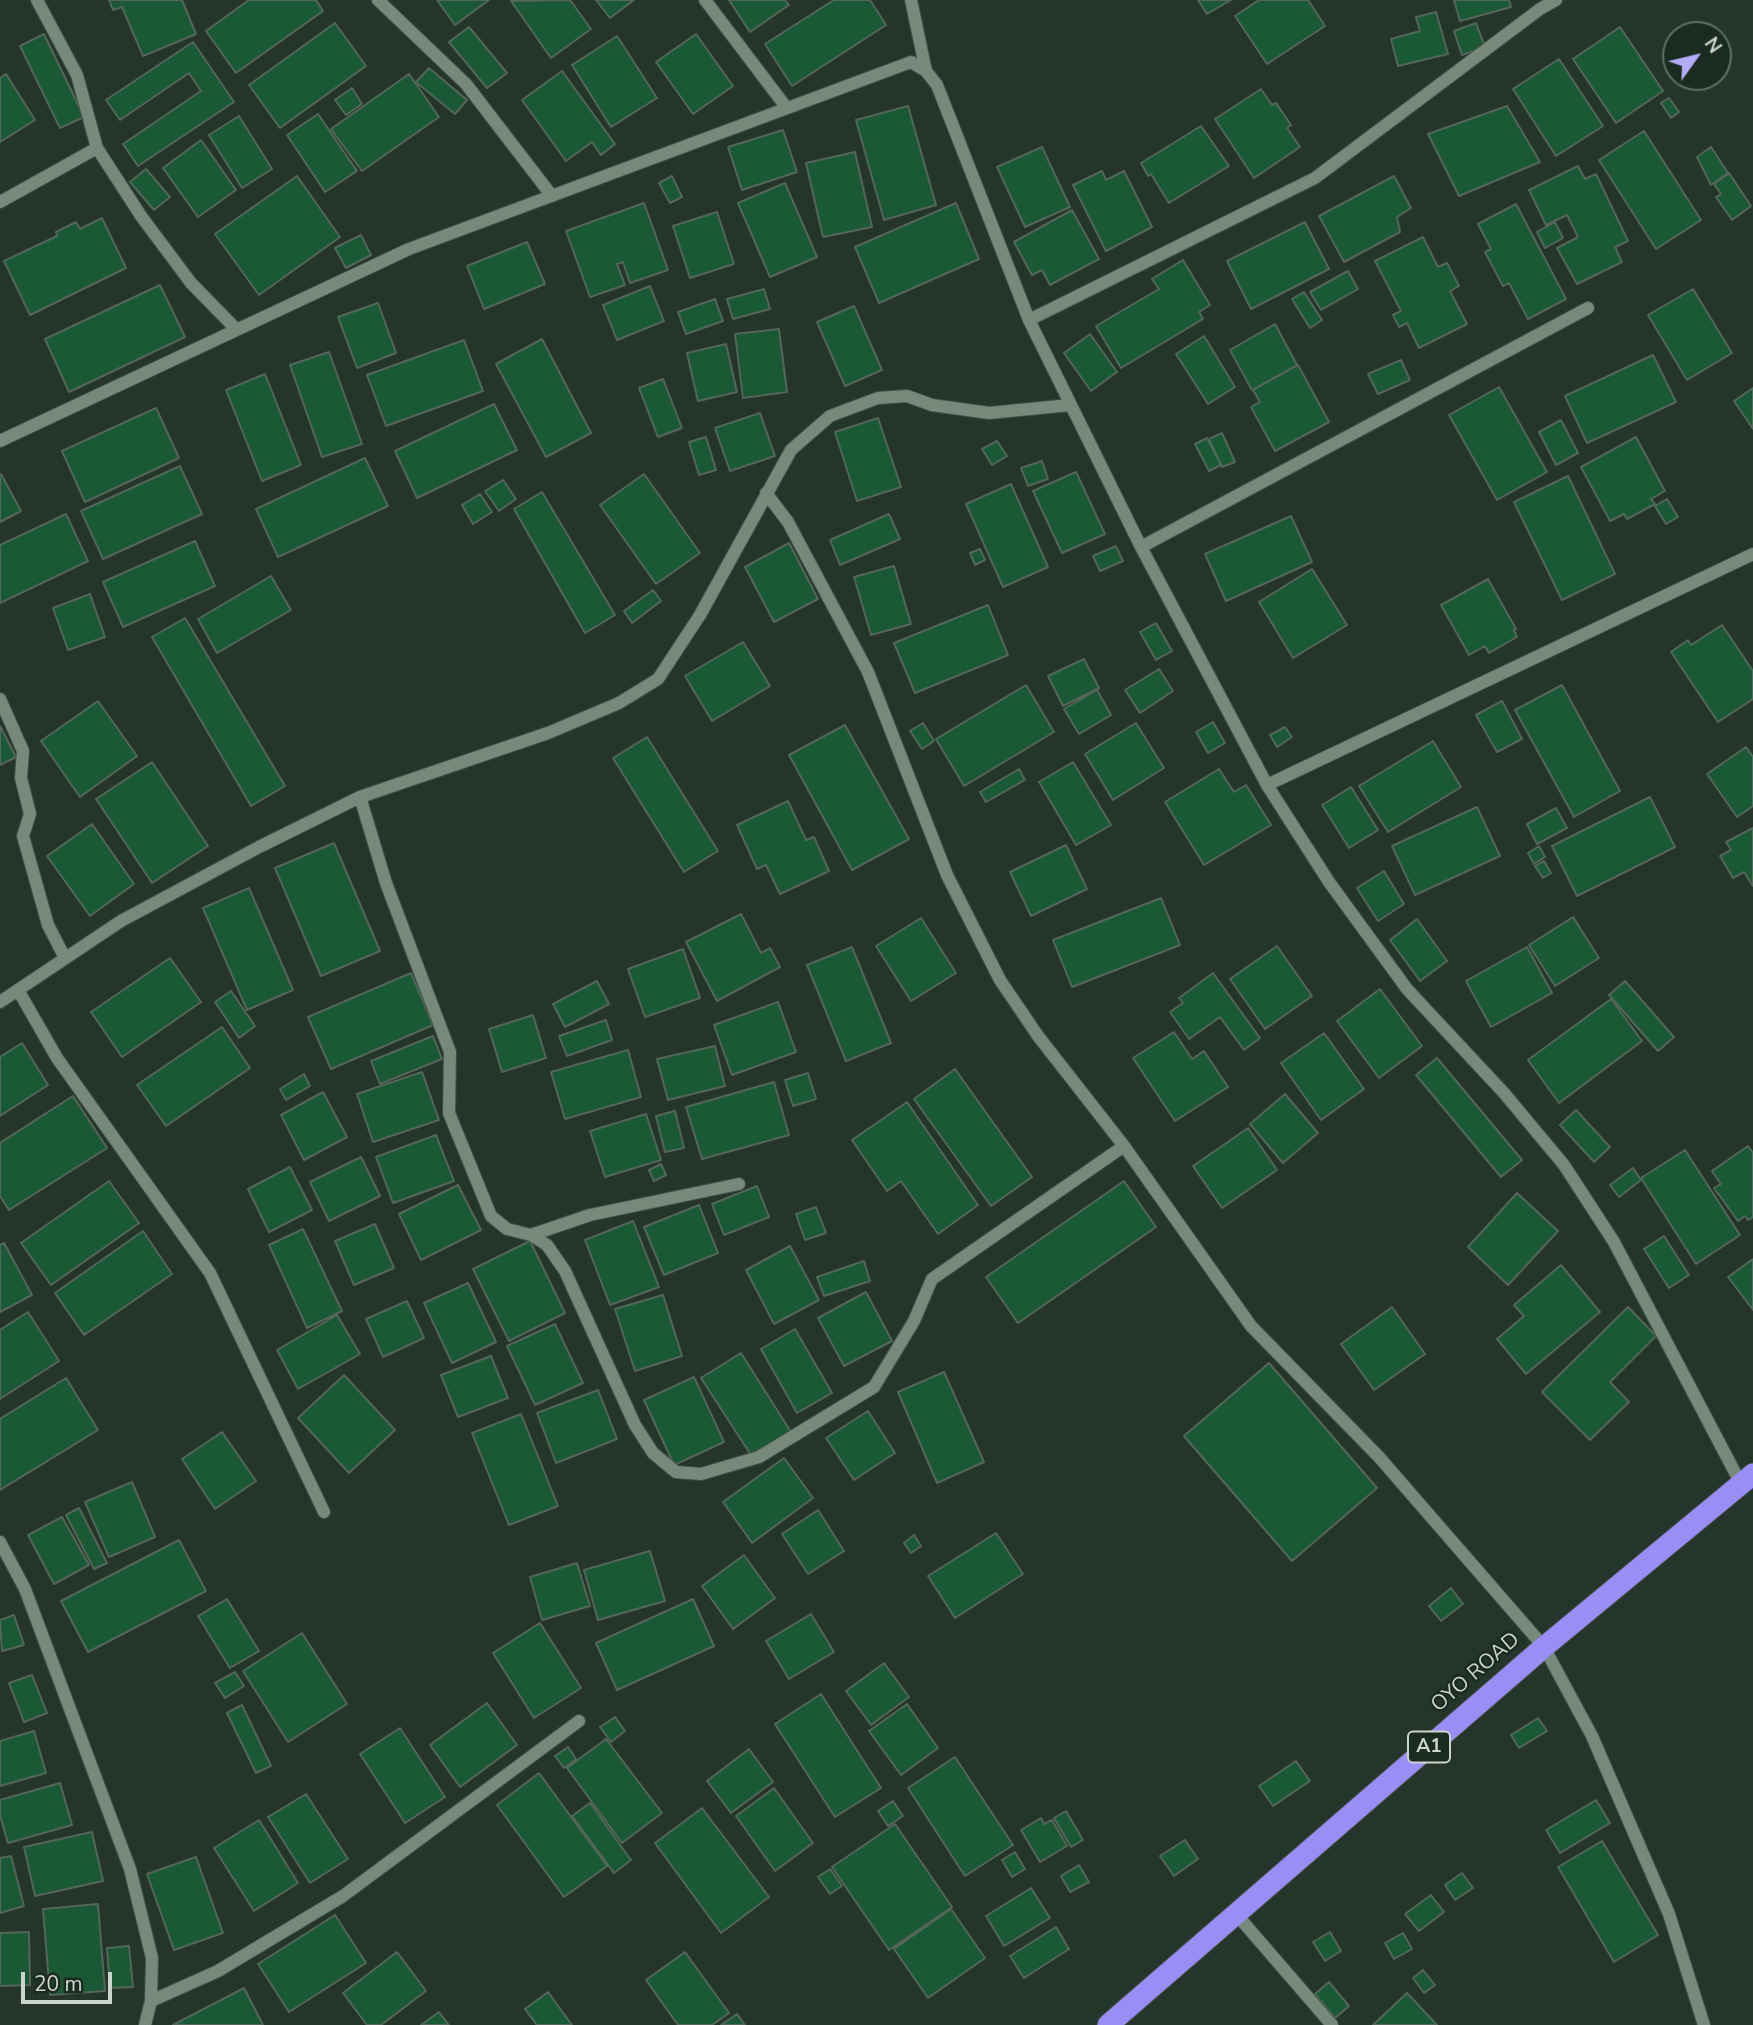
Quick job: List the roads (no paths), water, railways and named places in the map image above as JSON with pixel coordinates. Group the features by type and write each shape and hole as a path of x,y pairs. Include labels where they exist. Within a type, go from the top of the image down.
{"highway":[{"name":"OYO ROAD","path":"1108,2025 1544,1647 1747,1479"}],"street":[{"path":"37,0 77,75 97,148 141,216 191,283 236,328"},
{"path":"378,0 466,84 552,196"},
{"path":"705,0 786,107"},
{"path":"911,0 926,71"},
{"path":"1029,320 1315,178 1529,17 1556,0"},
{"path":"0,441 409,249 911,62 926,71 937,85 1029,320 1141,547 1267,785 1329,882 1407,989 1504,1093 1564,1165 1614,1242 1747,1479"},
{"path":"0,202 97,148"},
{"path":"1141,547 1588,307"},
{"path":"0,1002 121,920 360,797 548,733 619,703 658,679 700,615 791,450 831,416 878,398 907,396 932,405 989,413 1070,405"},
{"path":"766,493 788,522 868,672 947,875 1000,980 1038,1036 1124,1146 1251,1326 1379,1457 1544,1647 1592,1736 1669,1914 1704,2025"},
{"path":"1267,785 1753,554"},
{"path":"0,699 23,751 21,778 30,814 23,836 48,925 65,958"},
{"path":"360,797 386,883 450,1052 449,1112 491,1216 507,1229 531,1236 547,1245 565,1270 635,1425 653,1453 676,1472 701,1474 759,1457 874,1387 914,1321 932,1279 1124,1146"},
{"path":"18,990 57,1058 210,1273 324,1512"},
{"path":"531,1236 590,1215 739,1184"},
{"path":"0,1542 25,1589 130,1869 152,1958 151,2001 145,2025"},
{"path":"151,2001 218,1971 343,1896 579,1721"},
{"path":"1237,1914 1332,2025"}]}
